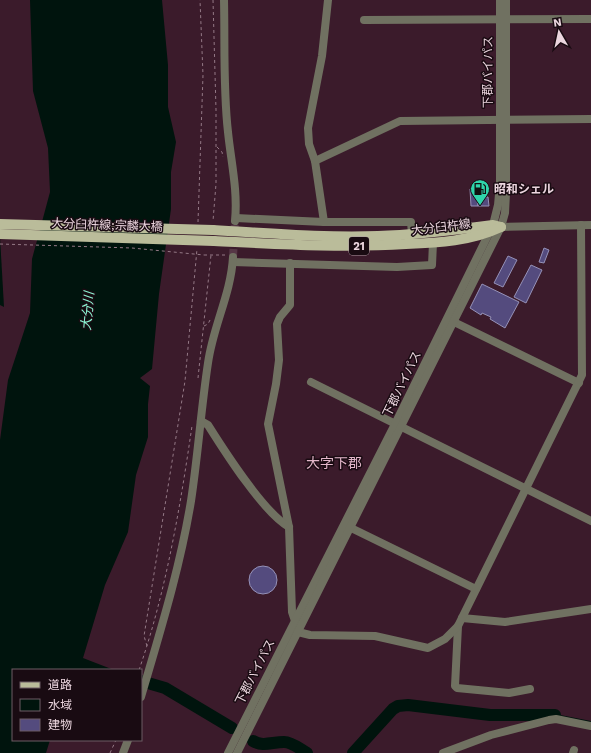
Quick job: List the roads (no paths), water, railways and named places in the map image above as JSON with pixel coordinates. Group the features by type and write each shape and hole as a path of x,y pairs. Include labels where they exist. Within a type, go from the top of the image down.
{"main road":[{"name":"大分臼杵線;宗麟大橋","path":"0,224 213,226"},
{"name":"大分臼杵線","path":"213,226 333,236 412,234 494,228"},
{"name":"大分臼杵線","path":"214,242 374,246 433,243 466,239 494,228"},
{"name":"大分臼杵線;宗麟大橋","path":"0,234 214,242"}],"street":[{"path":"224,0 226,105 228,132 236,183 236,219 324,222 411,222 412,234"},
{"path":"324,222 315,161 310,144 308,128 322,56 328,0"},
{"name":"下郡バイパス","path":"228,753 295,621 347,526 494,228 505,213 506,193 503,19 500,0"},
{"name":"下郡バイパス","path":"503,19 506,0"},
{"path":"364,20 591,19"},
{"path":"315,161 400,121 504,119 591,120"},
{"path":"298,632 310,635 375,636 428,648 445,639 458,626 579,383 583,364 581,225"},
{"path":"494,228 591,225"},
{"name":"下郡バイパス","path":"398,425 454,322 494,228"},
{"path":"142,694 168,608 190,502 202,421 208,361 215,330 229,289 233,260 397,267 432,265 433,243"},
{"path":"290,263 290,305 280,317 278,324 276,384 268,424 289,527 292,612 295,621"},
{"path":"454,322 579,383"},
{"path":"582,335 591,335"},
{"path":"311,382 591,521"},
{"path":"202,421 208,425 259,497 280,522 289,527"},
{"path":"347,526 476,589"},
{"name":"下郡バイパス","path":"237,753 298,632 347,526"},
{"path":"462,618 505,622 591,609"},
{"path":"458,626 455,686 457,688 509,693 530,689"},
{"path":"442,753 484,737 549,720 556,719 591,726"},
{"path":"123,753 128,741"}],"water":[{"name":"大分川","path":"30,0 162,0 168,65 168,107 176,142 171,172 171,209 159,294 152,369 140,378 150,386 148,404 148,437 136,475 128,532 105,585 83,658 111,669 12,669 12,741 50,741 46,753 0,753 0,440 8,380 30,313 32,259 50,192 48,148 33,91"},
{"path":"0,237 4,307 0,305"}],"waterway":[{"path":"142,681 165,688 232,728"},
{"path":"353,753 393,709 398,706 408,705 490,715 555,715"},
{"path":"555,715 591,722"},
{"path":"253,741 260,744 287,742 307,753"}],"tunnel":[{"path":"233,257 235,221"}],"place":[{"name":"昭和シェル","path":"480,206"}],"district":[{"name":"大字下郡","path":"334,463"}]}
